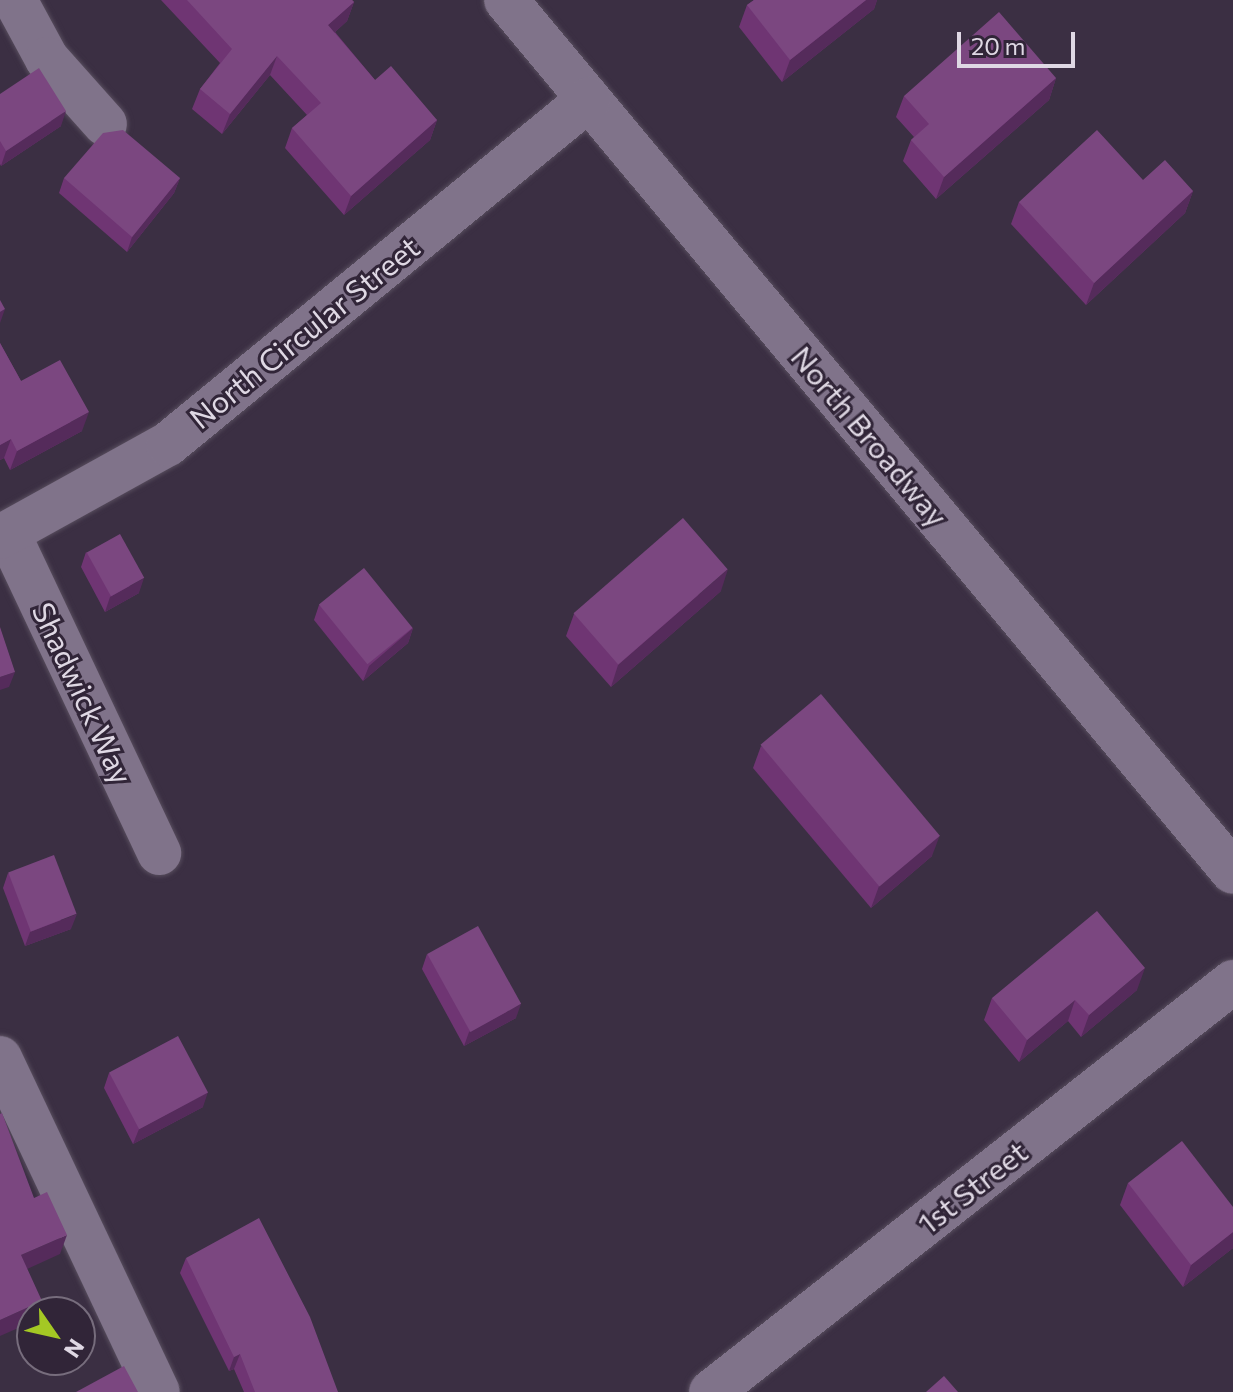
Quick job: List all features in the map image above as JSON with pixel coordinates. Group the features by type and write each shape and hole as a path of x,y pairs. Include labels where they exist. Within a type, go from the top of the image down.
{"street":[{"path":"15,0 47,59 105,124"},
{"name":"North Broadway","path":"506,0 1233,872"},
{"name":"North Circular Street","path":"4,535 168,444 589,99"},
{"name":"Shadwick Way","path":"4,535 159,853"},
{"name":"1st Street","path":"716,1390 1233,982"},
{"path":"0,1058 158,1392"}],"building":[{"path":"187,0 352,0 354,2 328,25 375,80 391,66 437,120 351,196 292,128 321,103 277,56 230,114 200,89 232,49"},
{"path":"754,0 866,0 790,60 747,5"},
{"path":"999,12 1056,78 944,177 911,140 929,124 904,96"},
{"path":"39,68 66,111 6,151 0,141 0,94"},
{"path":"123,130 180,178 132,237 64,178 103,133"},
{"path":"1097,130 1143,180 1165,160 1193,191 1094,283 1019,202"},
{"path":"0,343 21,381 60,360 89,412 17,451 11,439 0,445"},
{"path":"683,518 728,569 618,664 574,613"},
{"path":"120,534 144,578 111,596 87,552"},
{"path":"364,568 412,628 367,664 319,605"},
{"path":"0,627 15,672 0,677"},
{"path":"821,694 940,836 879,886 760,745"},
{"path":"54,855 77,914 31,931 8,873"},
{"path":"1097,911 1145,968 1089,1015 1075,1000 1027,1040 992,998"},
{"path":"478,926 521,1004 470,1032 427,954"},
{"path":"178,1036 208,1093 139,1129 109,1073"},
{"path":"0,1114 34,1198 47,1192 67,1235 21,1255 40,1296 16,1296 16,1313 0,1320"},
{"path":"1182,1141 1233,1207 1233,1232 1191,1265 1128,1183"},
{"path":"259,1218 310,1317 338,1392 255,1392 240,1354 234,1357 186,1258"},
{"path":"124,1366 138,1392 76,1392"},
{"path":"944,1376 958,1392 926,1392"}]}
